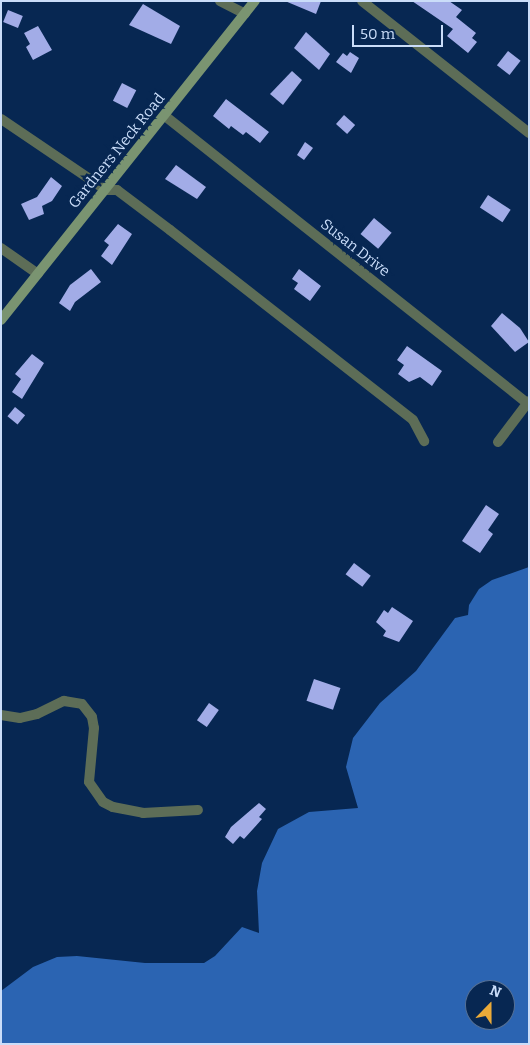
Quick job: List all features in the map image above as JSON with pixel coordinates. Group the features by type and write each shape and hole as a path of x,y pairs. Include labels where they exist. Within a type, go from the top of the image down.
{"street":[{"path":"220,1 245,14"},
{"name":"Gardners Neck Road","path":"1,320 255,1"},
{"path":"362,1 529,133"},
{"name":"Susan Drive","path":"165,116 528,402"},
{"path":"1,119 106,190 117,190 170,230 413,420 424,441"},
{"path":"1,248 38,274"},
{"path":"498,442 528,402"},
{"path":"1,715 20,718 37,714 59,703 75,701 92,717 94,733 89,782 104,802 113,807 143,813 198,810"}],"water":[{"path":"529,567 529,1044 1,1044 1,991 33,967 57,957 77,956 145,963 204,963 215,956 242,927 259,933 257,891 262,863 278,829 309,812 358,808 346,767 353,738 380,703 416,671 455,618 468,615 469,605 479,589 492,580"}],"building":[{"path":"285,1 321,1 316,14"},
{"path":"412,1 449,1 462,10 456,17 476,33 472,38 477,42 468,53 447,36 453,29"},
{"path":"143,4 180,26 171,44 129,25"},
{"path":"8,10 23,16 18,28 3,22"},
{"path":"38,26 52,50 33,60 26,47 30,44 24,33"},
{"path":"306,32 330,54 319,70 294,48"},
{"path":"508,51 521,61 510,75 497,65"},
{"path":"350,52 359,58 351,73 336,62 343,53 347,56"},
{"path":"292,71 302,80 283,105 270,94"},
{"path":"122,83 136,90 127,108 113,101"},
{"path":"226,99 269,132 260,143 246,132 243,135 231,126 229,129 213,116"},
{"path":"344,115 355,125 347,134 336,124"},
{"path":"305,142 313,148 304,160 297,155"},
{"path":"176,165 206,187 197,199 165,179"},
{"path":"51,177 62,186 52,201 42,206 44,214 29,220 21,204 37,197"},
{"path":"488,195 511,210 502,222 480,208"},
{"path":"374,218 392,233 378,249 361,234"},
{"path":"118,224 132,234 112,265 101,256 109,245 104,241"},
{"path":"91,269 101,282 75,302 70,311 59,303 70,285"},
{"path":"299,269 321,286 310,301 294,289 298,283 292,279"},
{"path":"502,313 520,328 529,342 515,352 491,326"},
{"path":"407,346 442,371 432,386 420,377 409,382 398,374 404,365 397,360"},
{"path":"32,354 44,363 22,399 12,392 21,379 15,374"},
{"path":"15,407 25,415 18,425 7,416"},
{"path":"486,505 499,514 488,530 493,534 480,553 462,541"},
{"path":"354,563 371,576 362,587 346,574"},
{"path":"392,607 413,621 399,642 383,636 386,631 376,622 384,610 388,613"},
{"path":"314,679 340,688 333,710 307,701"},
{"path":"209,703 219,710 207,727 197,720"},
{"path":"259,803 266,809 259,817 262,819 244,839 240,836 233,844 225,837 231,827"}]}
